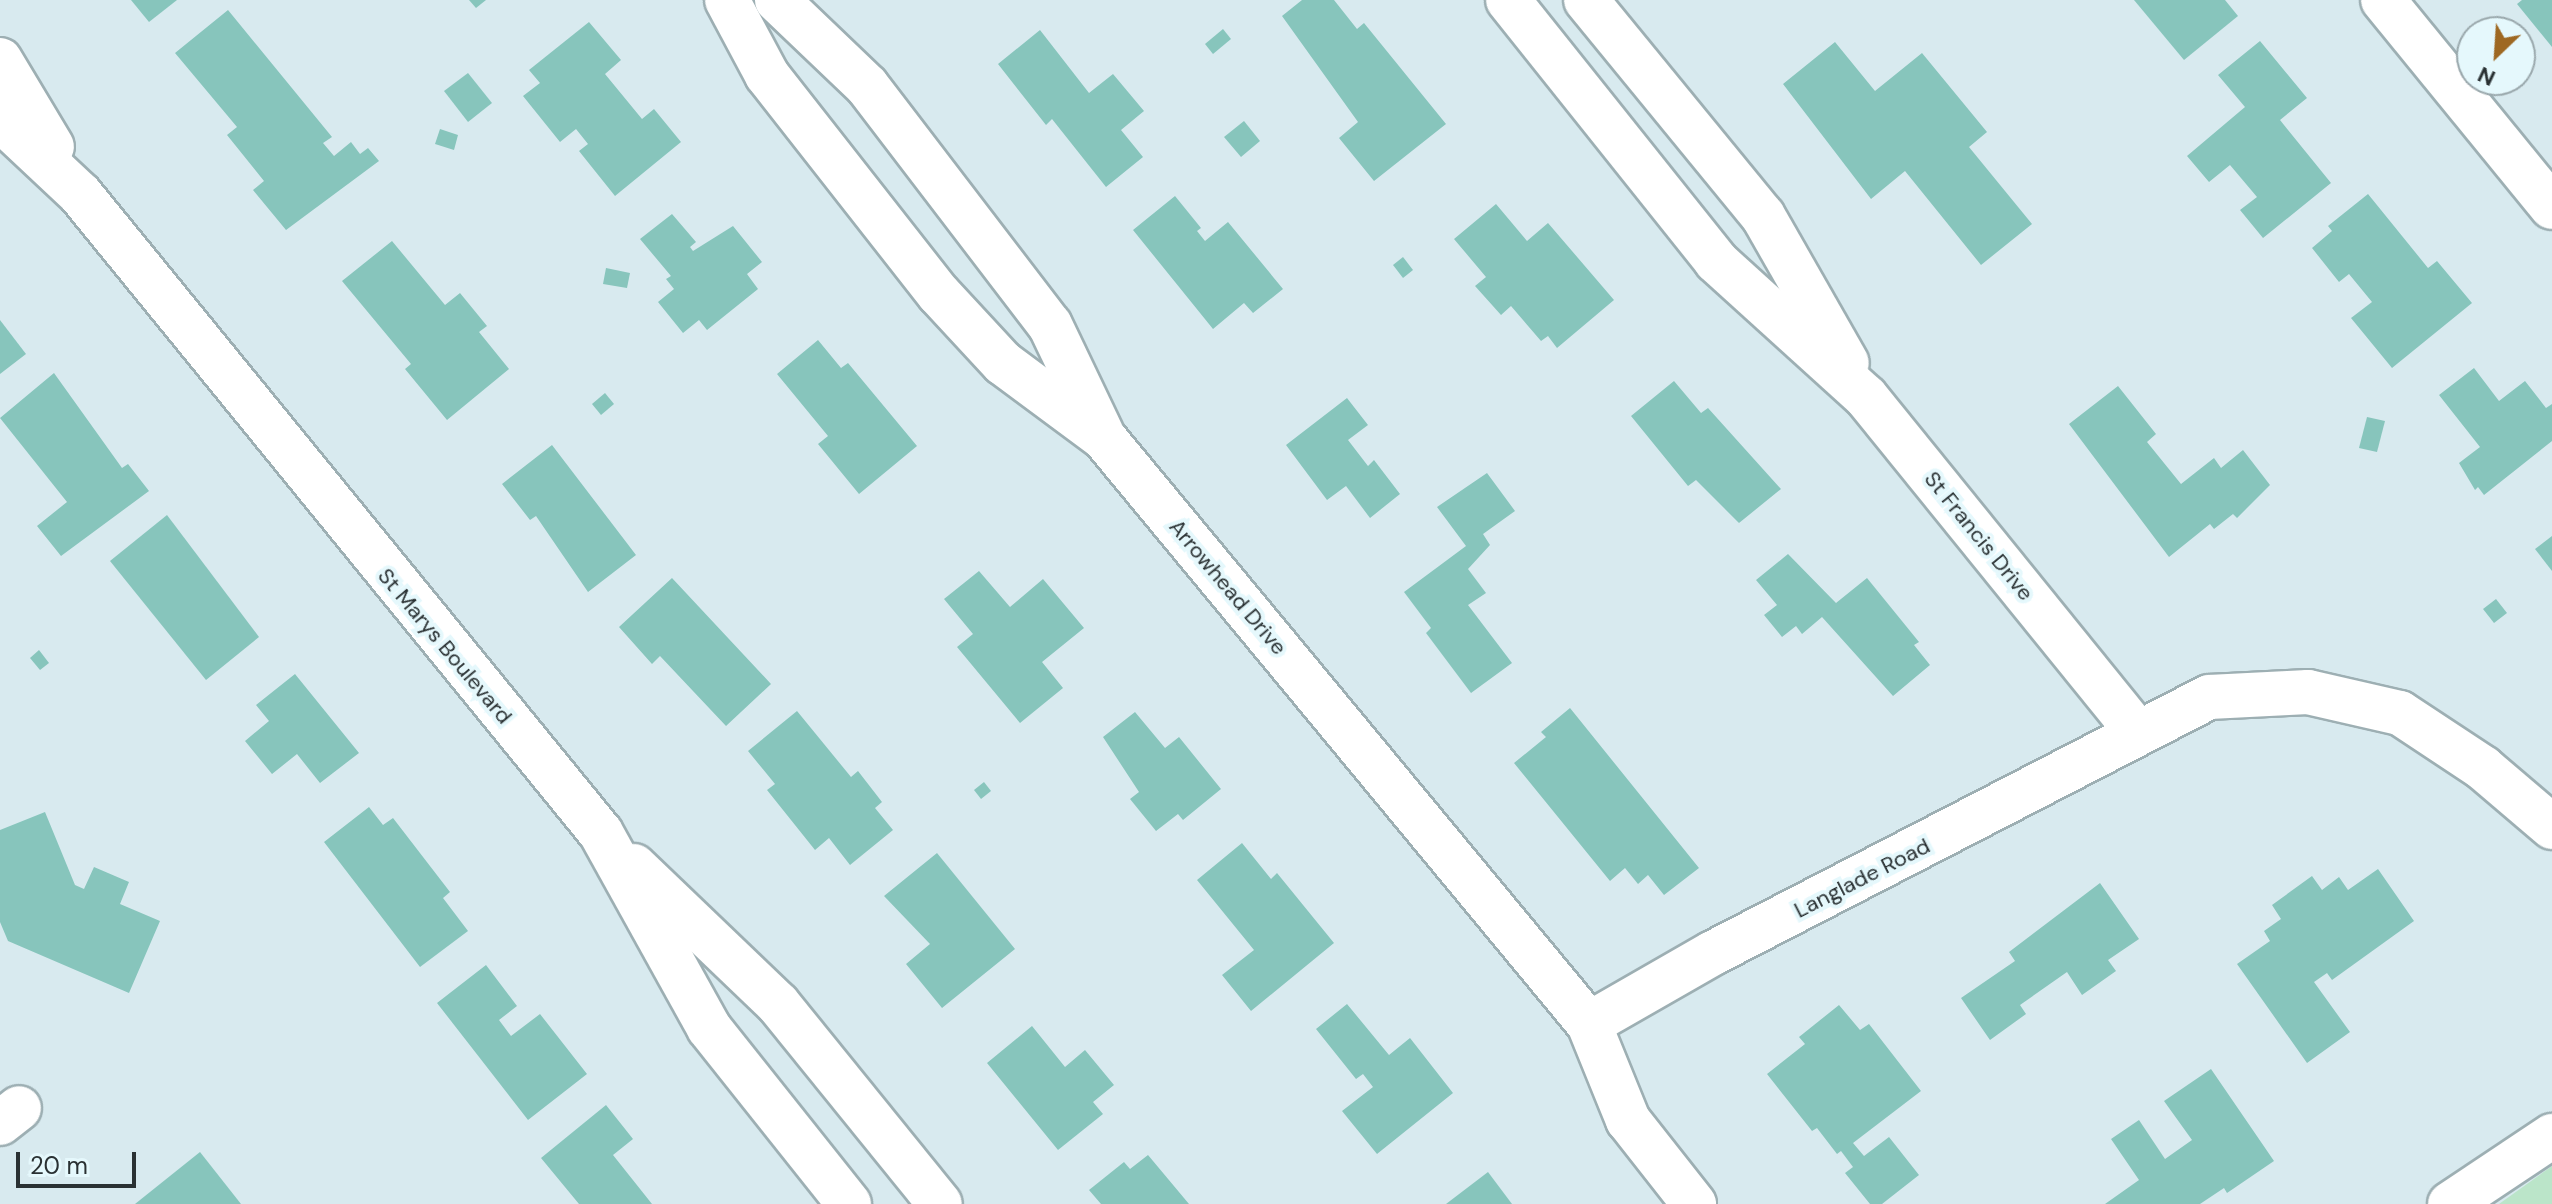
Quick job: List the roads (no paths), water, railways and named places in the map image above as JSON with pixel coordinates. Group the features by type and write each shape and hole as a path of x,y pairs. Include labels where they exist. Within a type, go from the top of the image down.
{"street":[{"name":"Arrowhead Drive","path":"727,0 767,75 939,294 1003,363 1104,438 1589,1024 1628,1120 1694,1204"},
{"path":"777,0 867,86 1050,325 1104,438"},
{"name":"St Francis Drive","path":"1508,0 1716,261 1866,397 2136,731"},
{"path":"1586,0 1763,216 1866,397"},
{"path":"2383,0 2552,207"},
{"path":"0,60 80,194"},
{"name":"St Marys Boulevard","path":"0,119 80,194 601,833 709,1028 849,1204"},
{"path":"2136,731 2209,697 2308,692 2400,713 2483,768 2552,827"},
{"name":"Langlade Road","path":"1589,1024 2136,731"},
{"path":"601,833 778,1004 940,1204"},
{"path":"2450,1204 2552,1136"}]}
